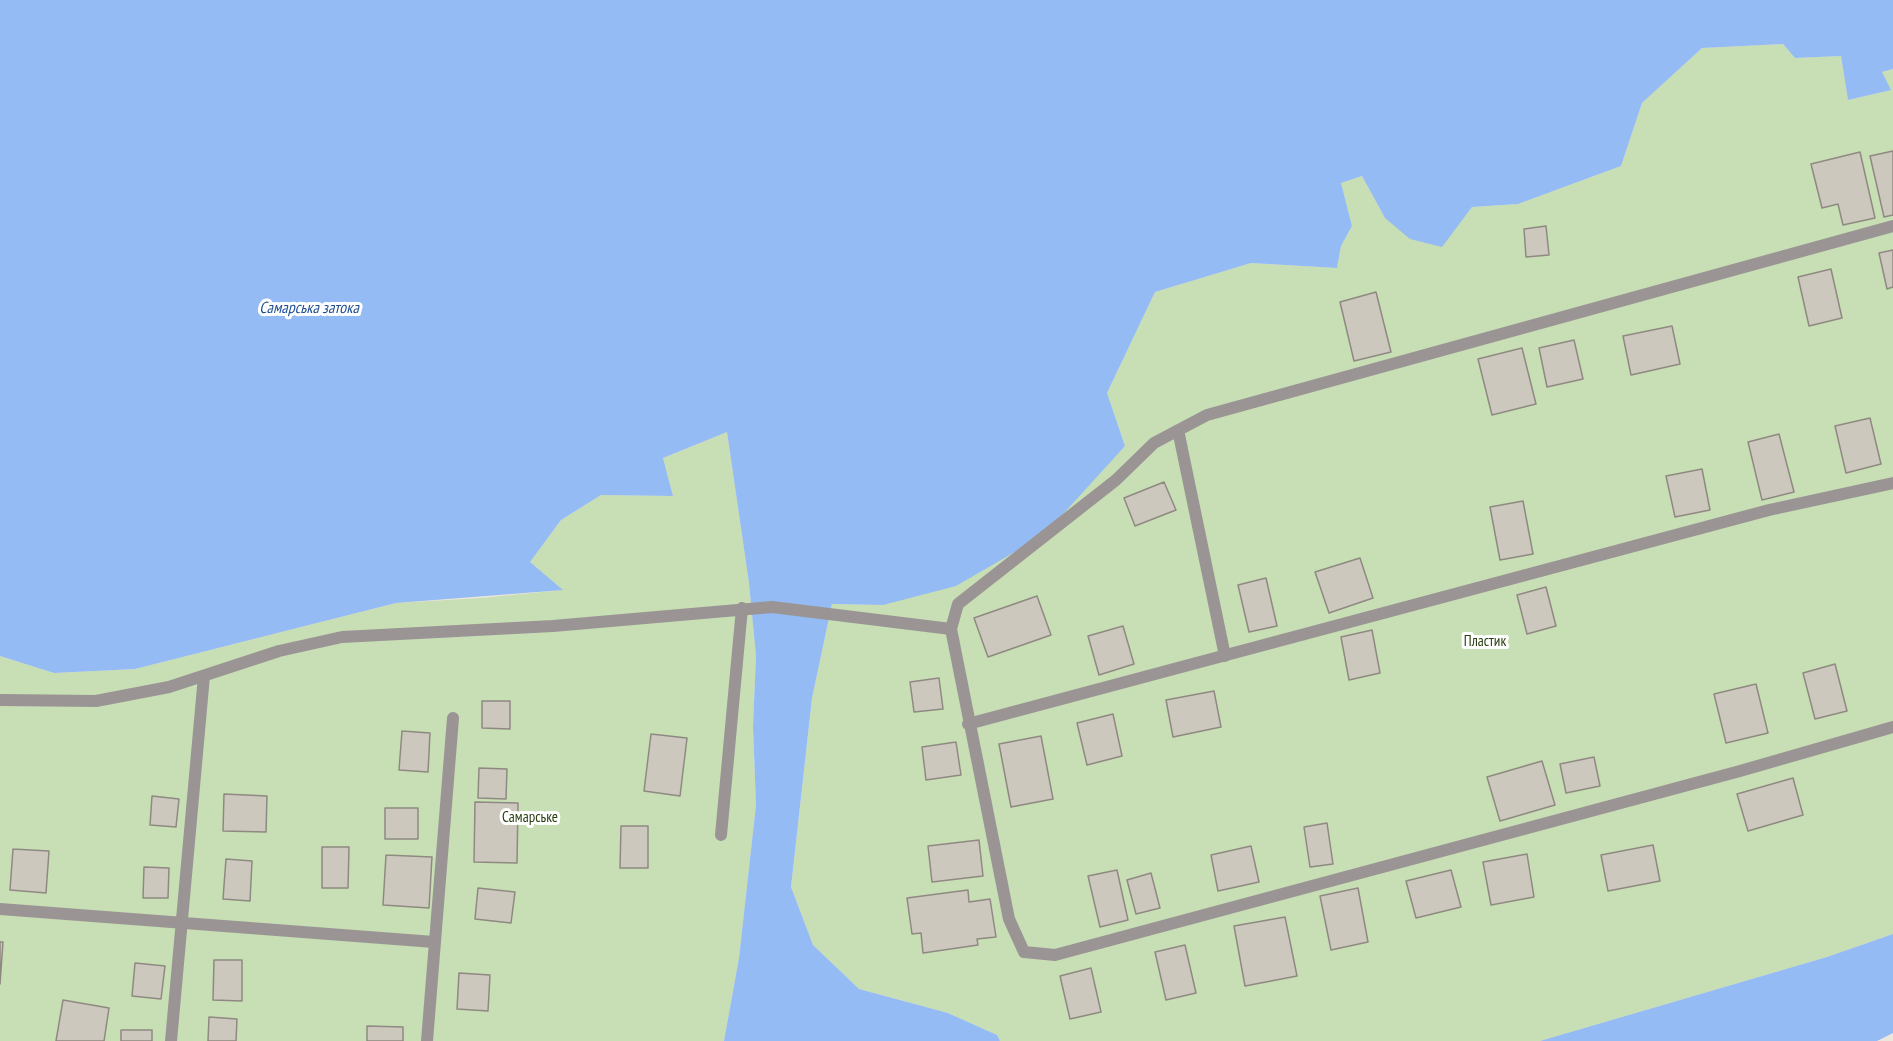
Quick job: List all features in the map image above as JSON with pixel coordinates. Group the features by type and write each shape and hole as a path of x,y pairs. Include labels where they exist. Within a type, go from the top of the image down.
{"lane":[{"path":"1893,226 1207,416 1154,443 1116,480 958,604 951,629 968,724 1009,919 1024,952 1055,955 1729,774 1893,727"},
{"path":"1178,430 1225,656"},
{"path":"968,724 1769,510 1893,483"},
{"path":"0,700 96,701 169,687 279,651 342,636 576,624 772,607 951,629"},
{"path":"721,835 742,608"},
{"path":"171,1041 204,676"},
{"path":"427,1041 453,718"},
{"path":"0,909 434,942"}],"green space":[{"name":"Пластик","path":"1783,44 1795,58 1841,56 1848,100 1890,90 1882,72 1893,69 1893,934 1827,957 1540,1041 1000,1041 997,1035 948,1013 859,989 813,945 791,887 812,698 832,604 883,605 1125,446 1107,393 1155,292 1251,263 1337,268 1341,246 1352,226 1341,183 1362,176 1385,218 1442,246 1472,207 1518,204 1621,166 1642,103 1702,48"},
{"name":"Самарське","path":"727,432 749,583 756,656 753,726 756,805 739,958 724,1041 0,1041 0,656 54,673 135,669 396,603 562,590 530,562 561,520 601,495 673,496 663,458"}],"water":[{"name":"Самарська затока","path":"0,0 1893,0 1893,69 1882,72 1891,90 1848,100 1841,56 1795,58 1783,44 1702,48 1642,103 1621,166 1518,204 1472,207 1442,247 1410,239 1385,218 1362,176 1341,183 1352,226 1341,246 1337,268 1251,263 1155,292 1107,393 1125,446 1044,535 956,586 883,605 832,604 812,698 791,887 813,945 859,989 948,1013 997,1035 1000,1041 724,1041 739,958 756,805 753,726 756,656 749,583 727,432 663,458 673,496 601,495 561,520 530,562 563,590 396,603 135,669 54,673 0,656"},
{"path":"1893,934 1893,1033 1877,1041 1540,1041 1827,957"}],"building":[{"path":"1893,151 1893,215 1884,217 1870,156"},
{"path":"1860,152 1875,218 1843,225 1838,204 1822,208 1811,164"},
{"path":"1546,226 1549,255 1526,257 1524,229"},
{"path":"1893,250 1893,287 1887,289 1879,253"},
{"path":"1831,269 1842,318 1809,326 1798,277"},
{"path":"1376,292 1391,352 1354,361 1340,302"},
{"path":"1672,326 1680,364 1631,375 1623,336"},
{"path":"1574,340 1583,379 1547,387 1539,348"},
{"path":"1522,348 1536,404 1492,415 1478,359"},
{"path":"1870,418 1881,464 1846,473 1835,426"},
{"path":"1779,434 1794,492 1762,500 1748,442"},
{"path":"1702,469 1710,510 1675,517 1666,476"},
{"path":"1164,482 1176,510 1135,526 1124,498"},
{"path":"1523,501 1533,554 1500,560 1490,507"},
{"path":"1360,558 1373,598 1329,613 1315,572"},
{"path":"1266,578 1277,626 1249,632 1238,585"},
{"path":"1546,587 1556,626 1527,634 1517,595"},
{"path":"1037,596 1051,635 988,657 974,618"},
{"path":"1123,626 1134,664 1099,675 1088,636"},
{"path":"1372,630 1380,673 1349,680 1341,637"},
{"path":"1835,664 1847,711 1815,719 1803,673"},
{"path":"939,678 943,709 914,712 910,682"},
{"path":"1756,684 1768,733 1726,743 1714,694"},
{"path":"1214,691 1221,727 1173,737 1166,700"},
{"path":"482,701 510,701 510,729 482,728"},
{"path":"1113,714 1122,756 1087,765 1077,723"},
{"path":"402,731 430,733 428,772 399,770"},
{"path":"651,734 687,738 680,796 644,791"},
{"path":"1041,736 1053,799 1011,807 999,744"},
{"path":"956,742 961,775 926,780 922,747"},
{"path":"1594,757 1600,786 1566,793 1560,764"},
{"path":"1542,761 1555,805 1500,821 1487,777"},
{"path":"479,768 507,769 506,799 478,798"},
{"path":"1793,778 1803,815 1748,831 1737,794"},
{"path":"224,794 267,796 266,832 223,831"},
{"path":"152,796 179,799 176,827 150,825"},
{"path":"475,802 518,803 517,863 474,862"},
{"path":"385,808 418,808 418,839 385,839"},
{"path":"1327,823 1333,864 1310,867 1304,827"},
{"path":"621,826 648,826 648,868 620,868"},
{"path":"979,840 983,876 932,882 928,846"},
{"path":"1653,845 1660,881 1608,891 1601,855"},
{"path":"1251,846 1259,882 1218,891 1211,855"},
{"path":"322,847 349,847 348,888 322,888"},
{"path":"13,849 49,851 46,893 10,890"},
{"path":"1527,854 1534,897 1491,905 1483,862"},
{"path":"386,855 432,857 429,908 383,905"},
{"path":"226,859 252,861 250,901 223,899"},
{"path":"144,867 169,868 168,898 143,898"},
{"path":"1117,870 1128,920 1100,927 1088,876"},
{"path":"1451,870 1461,907 1416,918 1406,881"},
{"path":"1151,873 1160,908 1136,914 1127,880"},
{"path":"478,888 515,892 511,923 475,919"},
{"path":"1358,888 1368,942 1331,950 1320,896"},
{"path":"968,890 969,902 990,899 996,937 977,939 978,945 923,953 921,933 912,934 907,898"},
{"path":"1285,917 1297,976 1245,986 1234,926"},
{"path":"0,942 3,942 0,984"},
{"path":"1185,945 1196,993 1166,1000 1155,952"},
{"path":"214,960 242,960 242,1001 213,1000"},
{"path":"135,963 165,966 161,999 132,996"},
{"path":"1091,968 1101,1012 1070,1019 1060,976"},
{"path":"459,973 490,975 488,1011 457,1009"},
{"path":"63,1000 109,1008 104,1041 56,1041"},
{"path":"209,1017 237,1019 236,1041 208,1041"},
{"path":"367,1026 403,1027 403,1041 367,1041"},
{"path":"121,1030 152,1030 152,1041 121,1041"}]}
